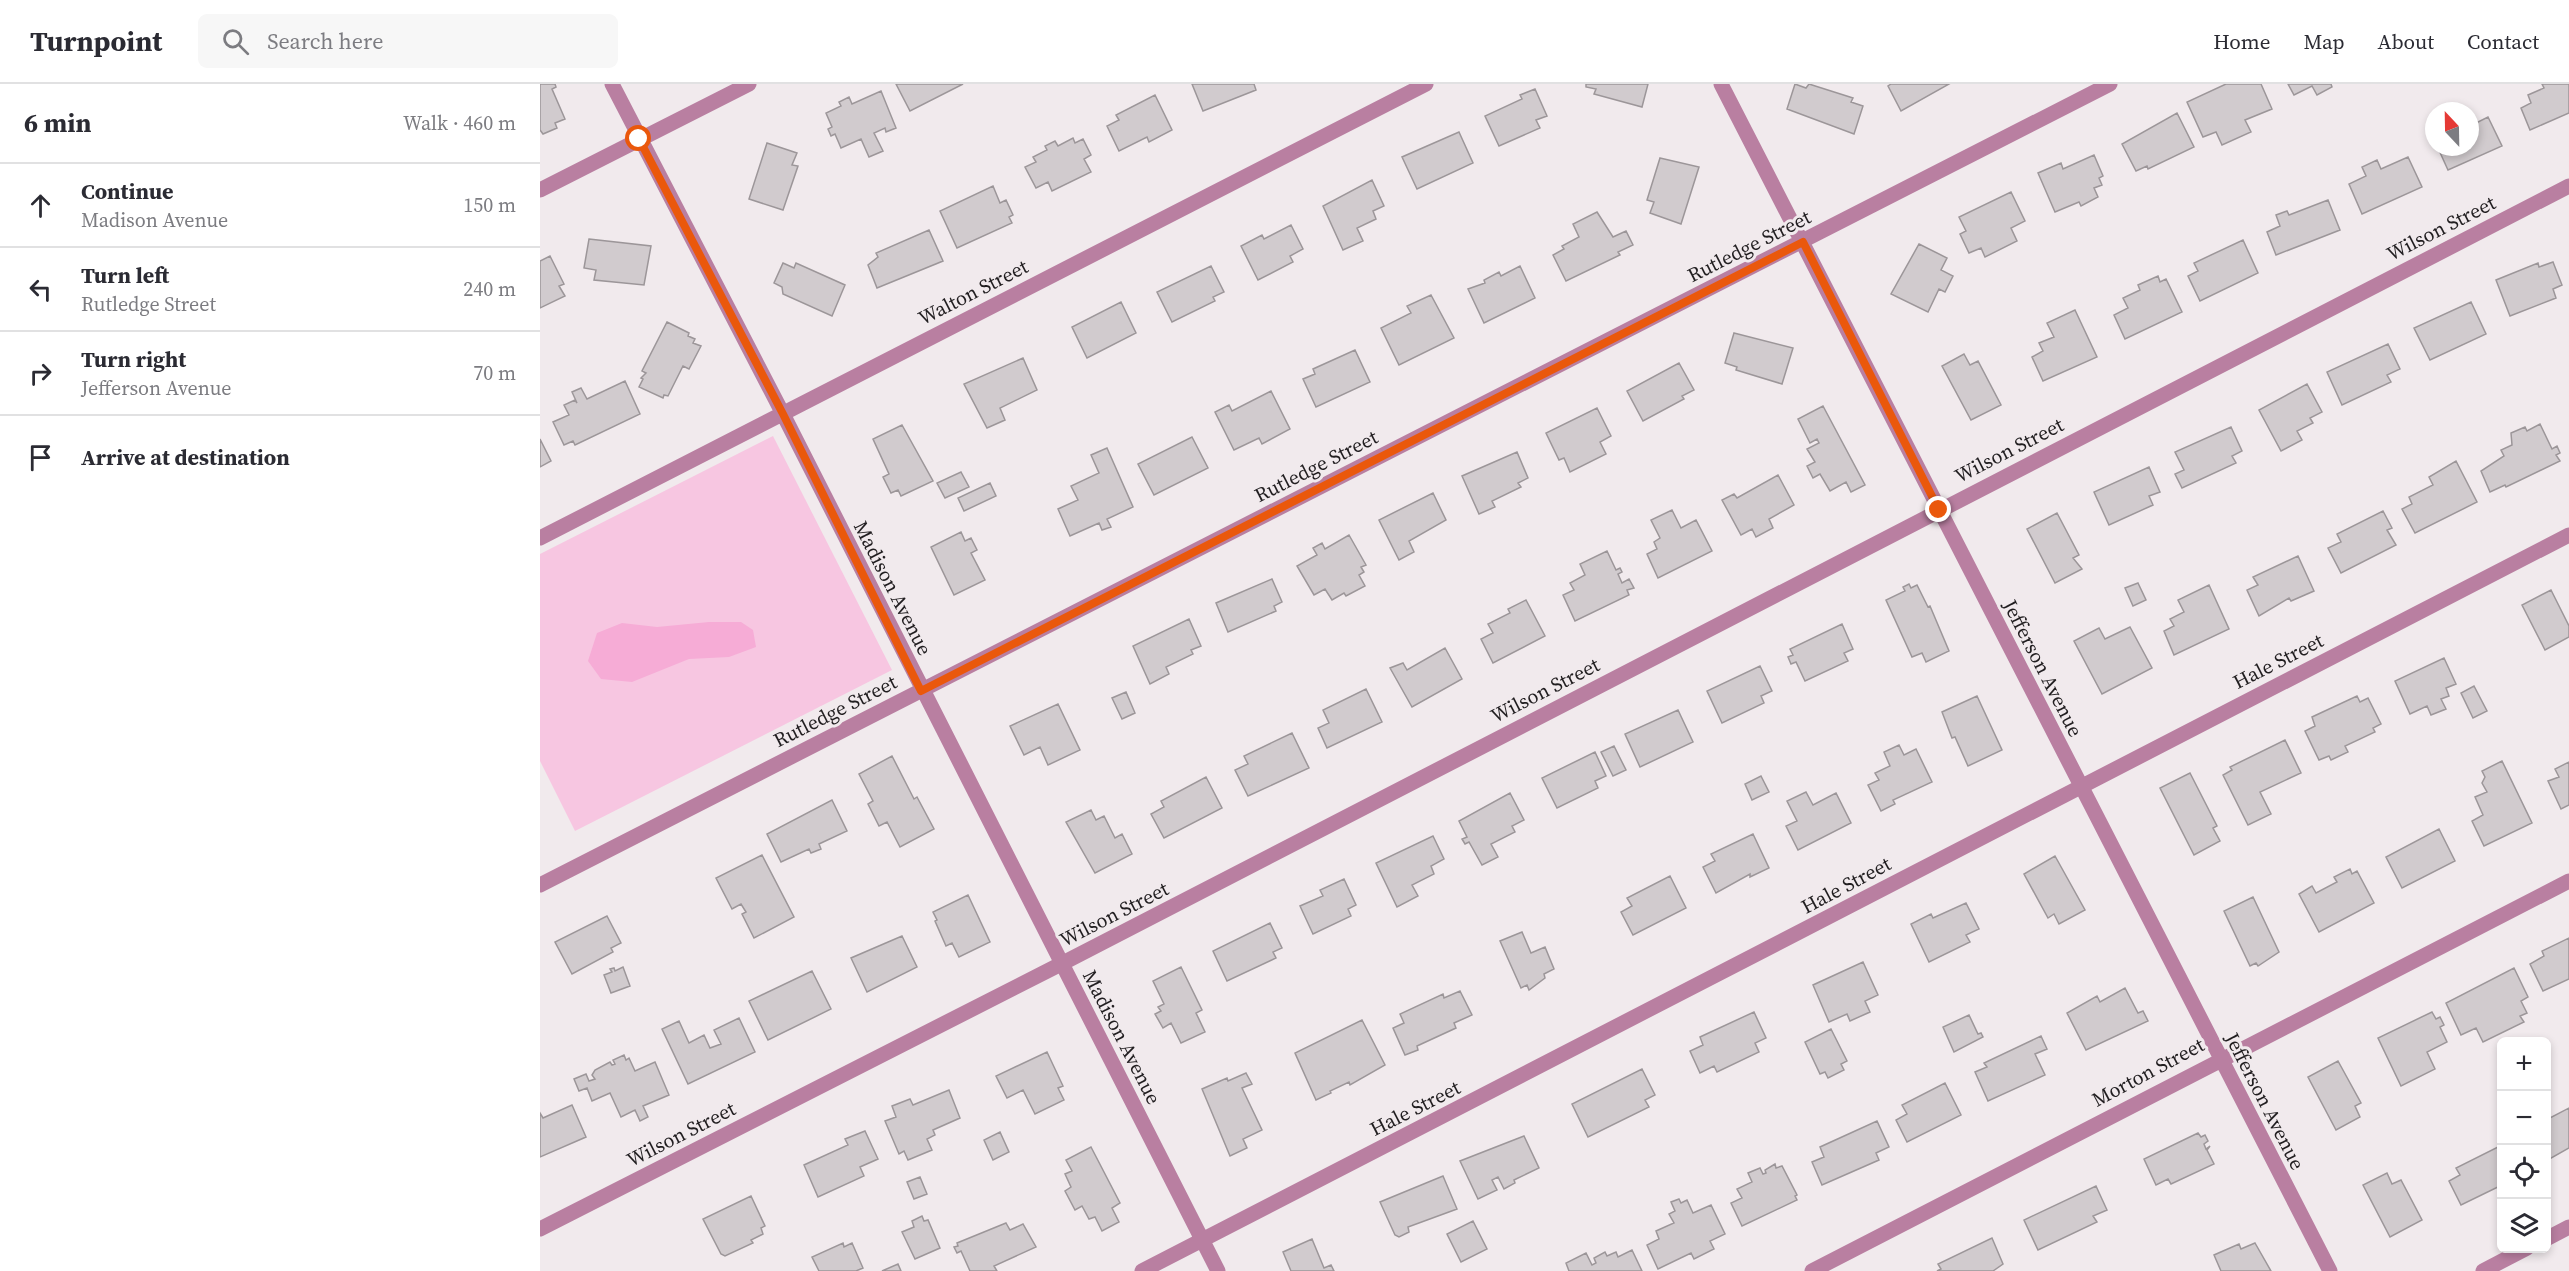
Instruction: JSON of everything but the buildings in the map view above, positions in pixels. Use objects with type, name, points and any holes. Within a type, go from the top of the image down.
[{"type":"street","name":"Madison Avenue","points":[[612,84],[783,414],[921,691],[1218,1271]]},
{"type":"street","points":[[540,190],[749,84]]},
{"type":"street","name":"Walton Street","points":[[540,538],[1426,84]]},
{"type":"street","name":"Jefferson Avenue","points":[[1721,84],[2330,1271]]},
{"type":"street","name":"Rutledge Street","points":[[540,885],[2110,84]]},
{"type":"street","name":"Wilson Street","points":[[540,1229],[1061,964],[2569,186]]},
{"type":"street","name":"Hale Street","points":[[1142,1271],[2569,535]]},
{"type":"street","name":"Morton Street","points":[[1812,1271],[2569,880]]},
{"type":"street","points":[[2551,1237],[2569,1227]]},
{"type":"street","points":[[2483,1271],[2517,1253]]},
{"type":"shaded area","points":[[773,436],[892,670],[575,831],[540,761],[540,554]]},
{"type":"shaded area","points":[[709,622],[741,622],[753,630],[756,647],[729,657],[689,659],[632,682],[601,679],[588,661],[597,633],[622,623],[657,627]]},
{"type":"route","points":[[639,139],[783,414],[921,691],[1803,242],[1939,510]]}]
